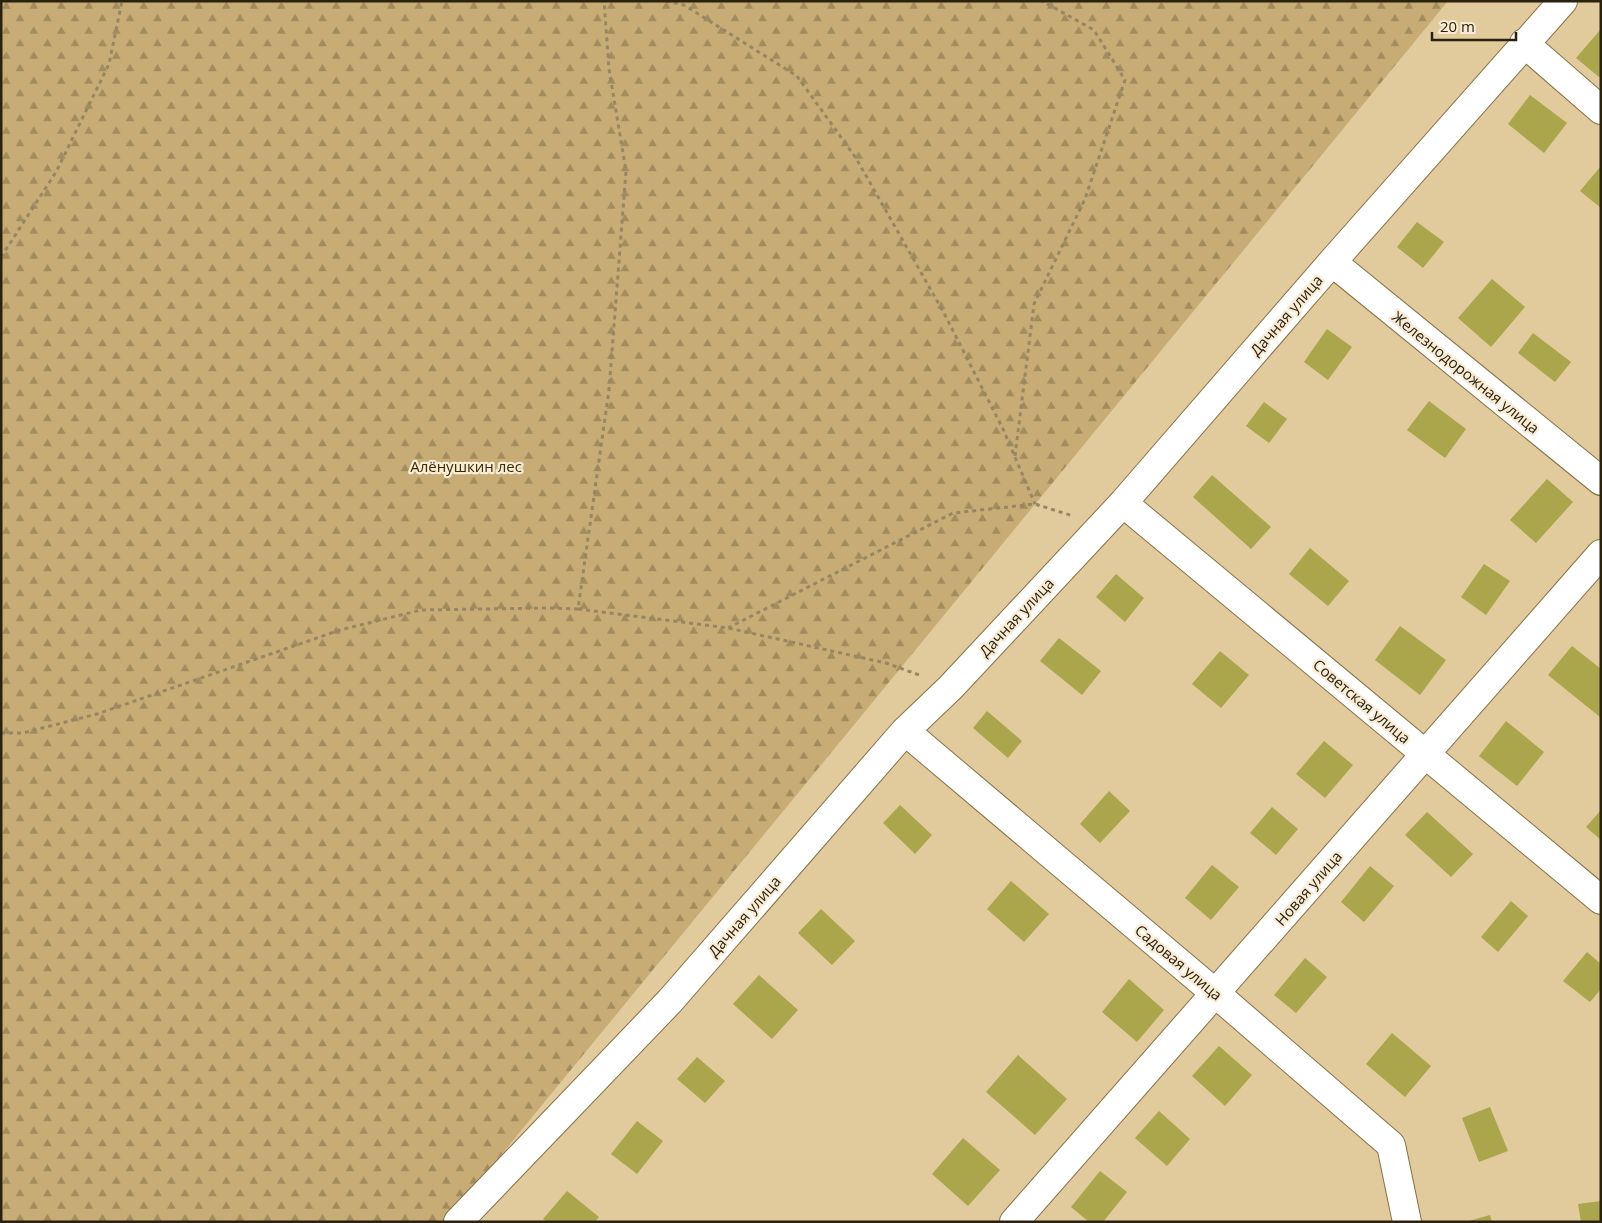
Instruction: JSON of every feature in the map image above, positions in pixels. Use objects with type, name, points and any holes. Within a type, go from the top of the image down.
[{"type":"street","name":"Дачная улица","points":[[458,1222],[670,1001],[905,731],[950,687],[1123,503],[1332,262],[1563,1]]},
{"type":"street","points":[[1524,44],[1601,110]]},
{"type":"street","name":"Железнодорожная улица","points":[[1332,262],[1601,481]]},
{"type":"street","name":"Советская улица","points":[[1123,503],[1601,900]]},
{"type":"street","name":"Новая улица","points":[[1014,1222],[1601,554]]},
{"type":"street","name":"Садовая улица","points":[[905,731],[1216,993],[1391,1145],[1406,1222]]},
{"type":"path","points":[[1,257],[56,172],[109,64],[122,1]]},
{"type":"path","points":[[578,609],[610,390],[626,171],[609,68],[604,1]]},
{"type":"path","points":[[666,1],[684,5],[797,76],[856,158],[944,313],[1003,429],[1035,504]]},
{"type":"path","points":[[1014,456],[1034,304],[1085,199],[1125,80],[1094,30],[1042,1]]},
{"type":"path","points":[[728,628],[953,513],[1035,504],[1101,525]]},
{"type":"path","points":[[1,733],[23,733],[97,714],[340,630],[421,610],[578,609],[728,628],[886,663],[950,687]]},
{"type":"green space","name":"Алёнушкин лес","points":[[1,1],[1448,1],[446,1222],[1,1222]]},
{"type":"building","points":[[1601,29],[1601,75],[1599,77],[1576,58]]},
{"type":"building","points":[[1530,95],[1567,123],[1544,153],[1508,124]]},
{"type":"building","points":[[1601,166],[1601,208],[1580,191]]},
{"type":"building","points":[[1417,222],[1444,242],[1423,268],[1397,247]]},
{"type":"building","points":[[1492,279],[1525,307],[1491,347],[1458,318]]},
{"type":"building","points":[[1327,329],[1352,347],[1328,380],[1304,362]]},
{"type":"building","points":[[1533,333],[1571,362],[1555,382],[1518,353]]},
{"type":"building","points":[[1429,401],[1466,429],[1445,458],[1407,430]]},
{"type":"building","points":[[1264,402],[1287,419],[1269,443],[1246,426]]},
{"type":"building","points":[[1212,475],[1271,527],[1251,549],[1193,497]]},
{"type":"building","points":[[1547,479],[1573,502],[1536,543],[1510,520]]},
{"type":"building","points":[[1310,548],[1349,581],[1328,606],[1289,574]]},
{"type":"building","points":[[1484,564],[1510,581],[1486,615],[1461,597]]},
{"type":"building","points":[[1116,574],[1144,598],[1125,622],[1096,597]]},
{"type":"building","points":[[1400,626],[1446,660],[1420,695],[1375,660]]},
{"type":"building","points":[[1059,638],[1101,671],[1082,695],[1040,661]]},
{"type":"building","points":[[1572,646],[1601,669],[1600,717],[1548,675]]},
{"type":"building","points":[[1220,651],[1249,675],[1221,708],[1192,684]]},
{"type":"building","points":[[987,711],[1022,741],[1008,758],[973,728]]},
{"type":"building","points":[[1506,721],[1544,752],[1517,786],[1479,756]]},
{"type":"building","points":[[1324,741],[1353,765],[1325,798],[1296,774]]},
{"type":"building","points":[[1109,791],[1130,811],[1100,843],[1080,824]]},
{"type":"building","points":[[900,805],[932,835],[915,854],[883,823]]},
{"type":"building","points":[[1272,807],[1298,829],[1276,855],[1250,833]]},
{"type":"building","points":[[1601,810],[1601,840],[1586,827]]},
{"type":"building","points":[[1427,812],[1473,854],[1451,877],[1405,835]]},
{"type":"building","points":[[1212,865],[1239,887],[1211,920],[1185,898]]},
{"type":"building","points":[[1370,866],[1394,886],[1364,922],[1341,902]]},
{"type":"building","points":[[1011,881],[1049,914],[1024,942],[987,909]]},
{"type":"building","points":[[1511,901],[1528,916],[1498,952],[1481,937]]},
{"type":"building","points":[[821,909],[855,941],[832,965],[798,933]]},
{"type":"building","points":[[1587,952],[1601,964],[1601,989],[1590,1002],[1563,981]]},
{"type":"building","points":[[1305,958],[1327,977],[1296,1013],[1274,995]]},
{"type":"building","points":[[759,975],[798,1010],[772,1039],[733,1004]]},
{"type":"building","points":[[1129,979],[1164,1010],[1137,1042],[1102,1012]]},
{"type":"building","points":[[1392,1033],[1431,1066],[1405,1097],[1366,1064]]},
{"type":"building","points":[[1219,1046],[1252,1075],[1225,1106],[1192,1076]]},
{"type":"building","points":[[1018,1055],[1067,1099],[1035,1135],[986,1092]]},
{"type":"building","points":[[697,1057],[725,1081],[705,1103],[677,1079]]},
{"type":"building","points":[[1490,1107],[1508,1151],[1479,1162],[1462,1118]]},
{"type":"building","points":[[1159,1111],[1190,1139],[1167,1166],[1135,1138]]},
{"type":"building","points":[[637,1121],[663,1141],[637,1174],[611,1154]]},
{"type":"building","points":[[963,1138],[1000,1170],[968,1206],[932,1174]]},
{"type":"building","points":[[1100,1171],[1127,1192],[1103,1222],[1089,1222],[1071,1207]]},
{"type":"building","points":[[567,1191],[599,1217],[595,1222],[547,1222],[543,1219]]},
{"type":"building","points":[[1601,1201],[1601,1222],[1581,1222],[1578,1204]]},
{"type":"building","points":[[1490,1215],[1492,1222],[1469,1222],[1469,1221]]}]
